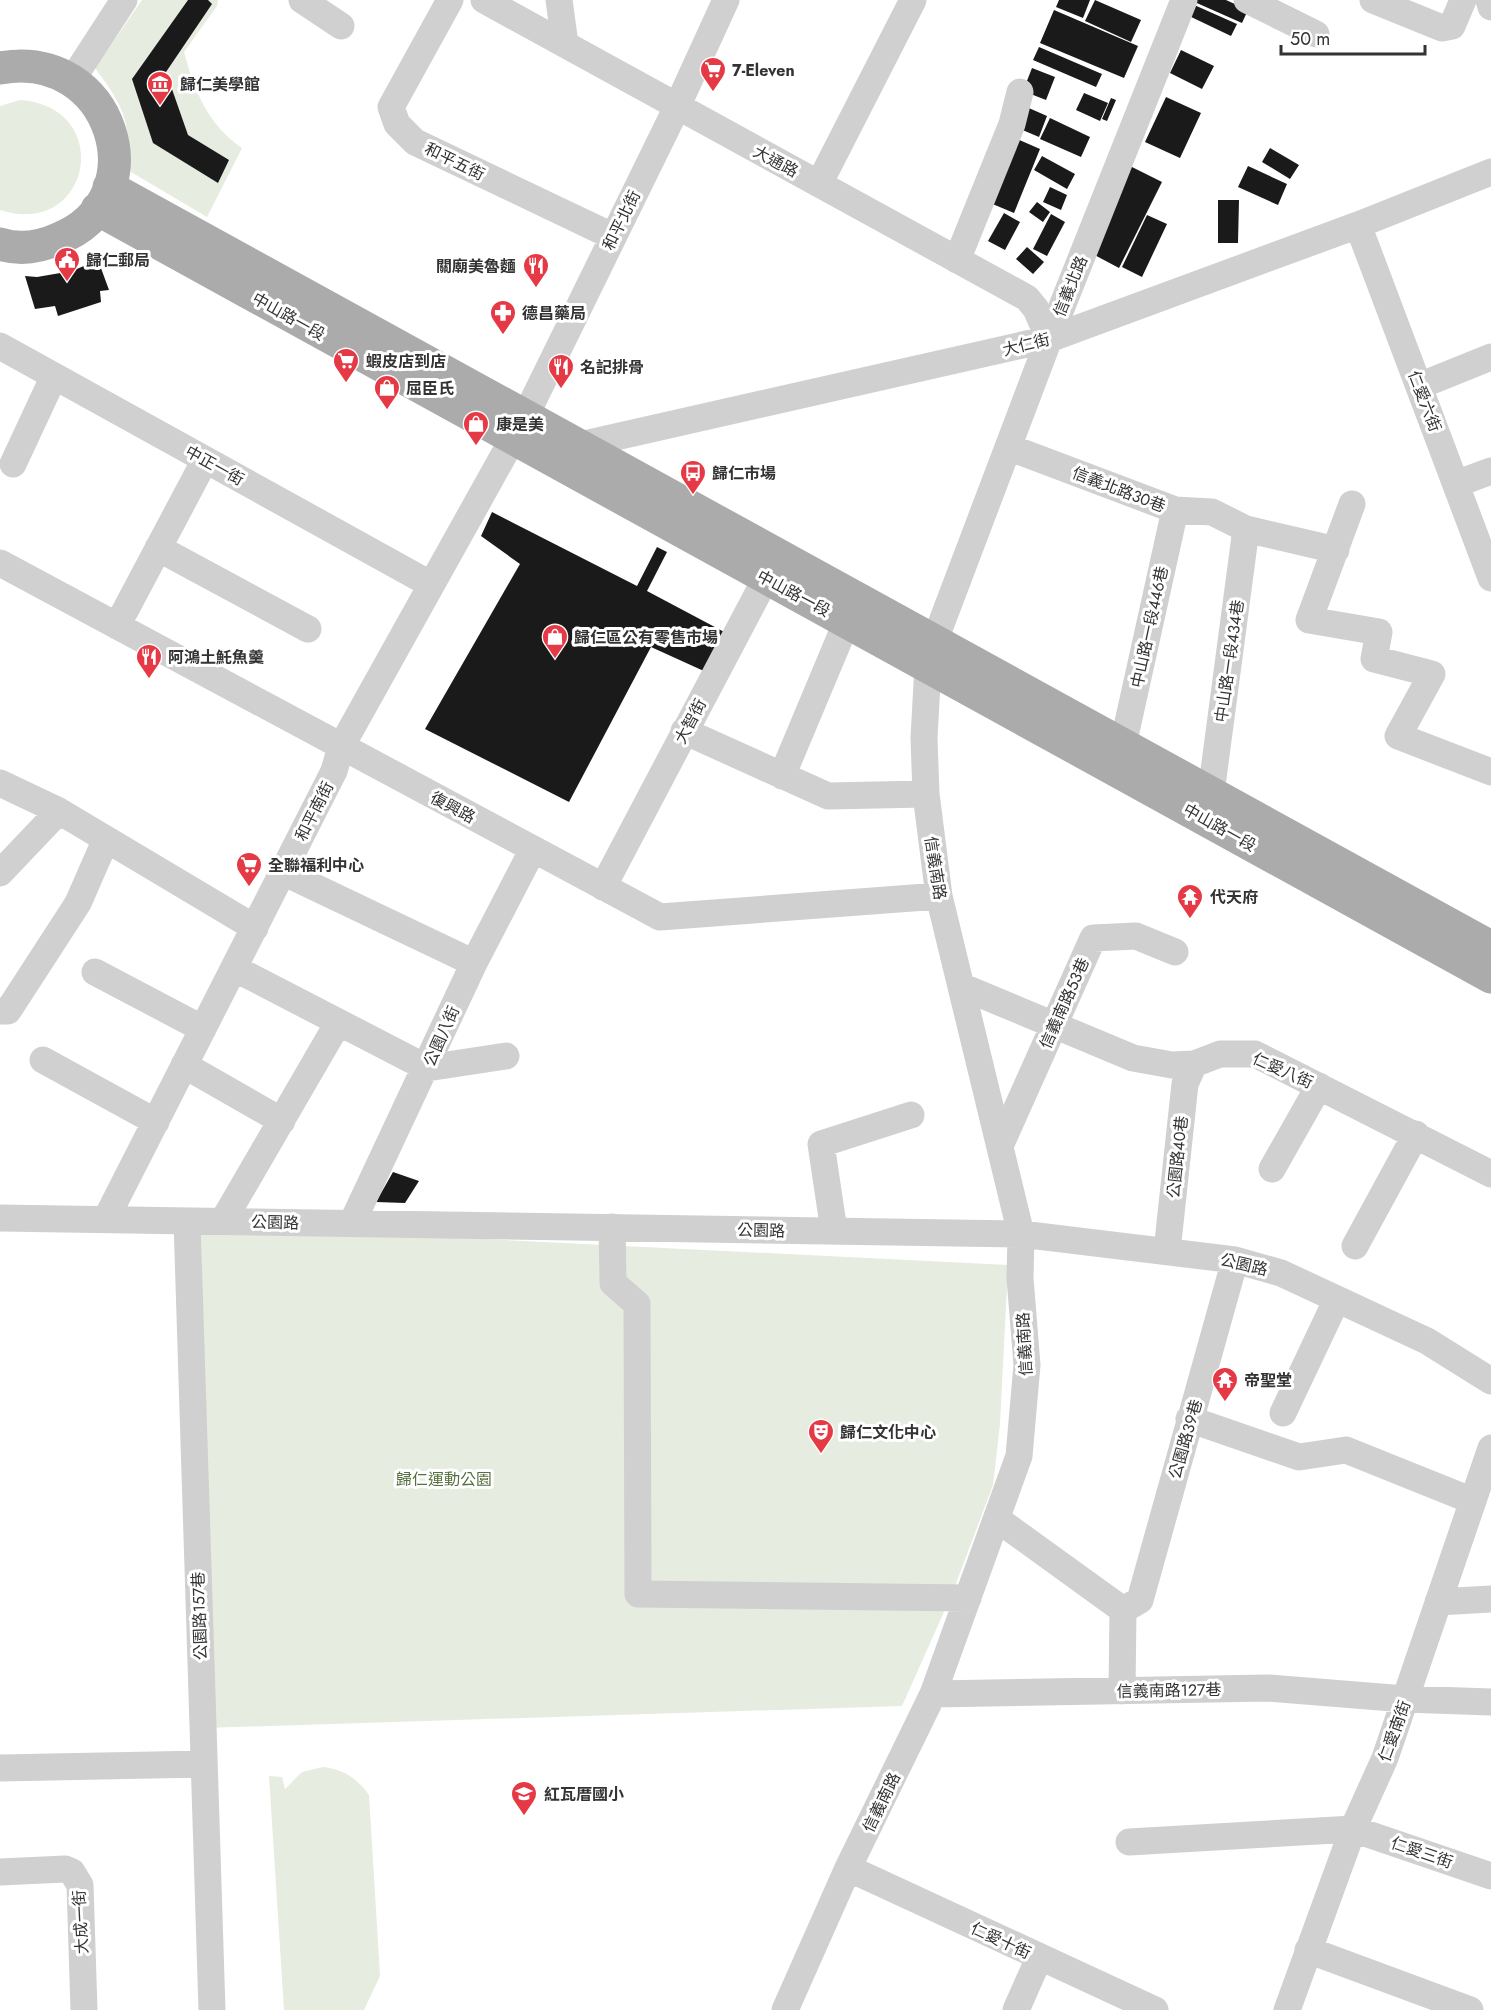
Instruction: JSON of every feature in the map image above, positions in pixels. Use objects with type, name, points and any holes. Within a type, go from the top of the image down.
[{"type":"main road","points":[[0,68],[20,66],[43,68],[72,80],[98,106],[109,128],[114,152],[103,198],[83,225],[66,236],[46,244],[26,247],[0,244]]},
{"type":"main road","name":"中山路一段","points":[[103,198],[519,428],[578,445],[772,566],[847,621],[931,653],[1123,745],[1491,947]]},
{"type":"main road","name":"中山路一段","points":[[519,428],[543,456],[772,566],[931,653],[1491,977]]},
{"type":"street","points":[[72,80],[124,0]]},
{"type":"street","points":[[302,0],[342,26]]},
{"type":"street","name":"和平五街","points":[[450,0],[391,107],[396,124],[415,142],[612,236]]},
{"type":"street","name":"大通路","points":[[484,0],[1026,298],[1036,309],[1049,339]]},
{"type":"street","points":[[559,0],[565,44]]},
{"type":"street","name":"和平北街","points":[[519,428],[677,107],[726,0]]},
{"type":"street","points":[[819,184],[913,0]]},
{"type":"street","name":"信義北路","points":[[931,653],[1049,339],[1185,0]]},
{"type":"street","points":[[1247,0],[1317,34]]},
{"type":"street","points":[[1372,0],[1442,28],[1452,26],[1463,0]]},
{"type":"street","points":[[1489,0],[1491,7]]},
{"type":"street","points":[[957,260],[1012,124],[1020,92]]},
{"type":"street","name":"大仁街","points":[[543,456],[578,445],[1049,339],[1358,225],[1491,172]]},
{"type":"street","name":"仁愛六街","points":[[1358,225],[1490,572]]},
{"type":"street","name":"中正一街","points":[[0,346],[430,585]]},
{"type":"street","points":[[1419,386],[1491,357]]},
{"type":"street","points":[[13,464],[54,376]]},
{"type":"street","name":"和平南街","points":[[106,1219],[334,771],[341,747],[519,428]]},
{"type":"street","name":"信義北路30巷","points":[[1008,447],[1175,510],[1212,512],[1246,529],[1336,550]]},
{"type":"street","points":[[117,626],[205,460]]},
{"type":"street","points":[[1456,484],[1491,471]]},
{"type":"street","points":[[1352,504],[1309,620],[1379,632],[1374,659],[1432,674],[1398,736],[1491,772]]},
{"type":"street","name":"中山路一段446巷","points":[[1123,745],[1175,510]]},
{"type":"street","name":"中山路一段434巷","points":[[1211,793],[1246,529]]},
{"type":"street","points":[[158,548],[308,629]]},
{"type":"street","name":"復興路","points":[[0,563],[660,917],[939,896]]},
{"type":"street","name":"大智街","points":[[603,887],[772,566]]},
{"type":"street","points":[[782,776],[847,621]]},
{"type":"street","name":"信義南路","points":[[786,2010],[849,1868],[933,1694],[1019,1456],[1027,1365],[1020,1278],[1021,1234],[963,987],[939,896],[926,794],[924,738],[931,653]]},
{"type":"street","points":[[684,732],[828,796],[926,794]]},
{"type":"street","points":[[0,783],[58,811],[255,928]]},
{"type":"street","points":[[0,873],[58,811]]},
{"type":"street","points":[[0,1011],[8,1011],[78,903],[106,839]]},
{"type":"street","name":"公園八街","points":[[352,1223],[427,1068],[474,963],[533,849]]},
{"type":"street","points":[[283,872],[474,963]]},
{"type":"street","name":"信義南路53巷","points":[[1000,1146],[1093,938],[1136,936],[1175,952]]},
{"type":"street","points":[[234,968],[427,1068],[506,1056]]},
{"type":"street","points":[[94,972],[203,1029]]},
{"type":"street","name":"仁愛八街","points":[[963,987],[1133,1058],[1172,1065],[1194,1064],[1220,1054],[1255,1054],[1491,1174]]},
{"type":"street","points":[[223,1221],[338,1023]]},
{"type":"street","points":[[43,1060],[156,1122]]},
{"type":"street","name":"公園路40巷","points":[[1167,1251],[1185,1084],[1194,1064]]},
{"type":"street","points":[[184,1065],[282,1121]]},
{"type":"street","points":[[1272,1169],[1319,1086]]},
{"type":"street","points":[[834,1231],[821,1144],[911,1115]]},
{"type":"street","points":[[1355,1246],[1416,1134]]},
{"type":"street","name":"公園路","points":[[0,1218],[1021,1234],[1235,1260],[1281,1273],[1427,1341],[1491,1381]]},
{"type":"street","name":"公園路157巷","points":[[187,1221],[212,2010]]},
{"type":"street","points":[[612,1227],[613,1283],[637,1304],[638,1594],[968,1598]]},
{"type":"street","name":"公園路39巷","points":[[1123,1610],[1140,1600],[1235,1260]]},
{"type":"street","points":[[1283,1413],[1337,1299]]},
{"type":"street","points":[[1190,1418],[1299,1457],[1346,1450],[1473,1501]]},
{"type":"street","name":"仁愛南街","points":[[1287,2010],[1353,1829],[1385,1758],[1491,1448]]},
{"type":"street","points":[[997,1519],[1123,1610],[1122,1691]]},
{"type":"street","points":[[1438,1602],[1491,1599]]},
{"type":"street","name":"信義南路127巷","points":[[933,1694],[1268,1688],[1405,1699],[1491,1702]]},
{"type":"street","points":[[0,1768],[204,1764]]},
{"type":"street","points":[[1129,1842],[1353,1829]]},
{"type":"street","name":"仁愛三街","points":[[1353,1829],[1491,1876]]},
{"type":"street","name":"仁愛十街","points":[[849,1868],[1155,2010]]},
{"type":"street","name":"大成一街","points":[[0,1872],[64,1869],[72,1872],[80,1885],[84,2010]]},
{"type":"street","points":[[1308,1950],[1470,2010]]},
{"type":"street","points":[[1016,2010],[1039,1958]]},
{"type":"green space","points":[[142,0],[218,0],[217,6],[184,52],[192,80],[211,118],[230,139],[242,148],[207,217],[131,172],[123,113],[95,68]]},
{"type":"green space","points":[[20,100],[50,108],[70,124],[80,146],[80,168],[72,190],[55,206],[31,214],[0,210],[0,106]]},
{"type":"green space","name":"歸仁運動公園","points":[[201,1225],[1008,1265],[1000,1424],[993,1485],[952,1594],[902,1706],[204,1728]]},
{"type":"green space","points":[[323,1767],[349,1775],[369,1795],[380,1976],[364,2010],[284,2010],[269,1776],[282,1777],[285,1789],[302,1772]]},
{"type":"building","name":"歸仁美學館","points":[[188,0],[208,0],[212,4],[166,72],[188,135],[229,160],[218,183],[153,143],[132,79]]},
{"type":"building","points":[[1059,0],[1090,0],[1083,18],[1056,7]]},
{"type":"building","points":[[1095,0],[1141,20],[1131,42],[1085,21]]},
{"type":"building","points":[[1190,0],[1226,0],[1248,10],[1242,23]]},
{"type":"building","points":[[1192,4],[1237,24],[1231,36],[1187,15]]},
{"type":"building","points":[[1054,10],[1138,46],[1124,78],[1040,43]]},
{"type":"building","points":[[1039,47],[1102,74],[1096,87],[1033,60]]},
{"type":"building","points":[[1181,50],[1214,66],[1202,89],[1170,73]]},
{"type":"building","points":[[1032,68],[1055,77],[1046,100],[1023,91]]},
{"type":"building","points":[[1084,93],[1108,103],[1100,121],[1076,110]]},
{"type":"building","points":[[1166,97],[1201,113],[1180,158],[1145,142]]},
{"type":"building","points":[[1111,98],[1116,100],[1107,121],[1102,119]]},
{"type":"building","points":[[1022,105],[1047,116],[1039,137],[1013,126]]},
{"type":"building","points":[[1050,118],[1090,137],[1081,157],[1040,139]]},
{"type":"building","points":[[1010,136],[1040,149],[1014,213],[983,200]]},
{"type":"building","points":[[1270,148],[1299,165],[1290,179],[1262,162]]},
{"type":"building","points":[[1042,156],[1075,174],[1067,189],[1034,170]]},
{"type":"building","points":[[1122,162],[1162,182],[1119,268],[1087,251]]},
{"type":"building","points":[[1248,166],[1287,184],[1278,205],[1238,187]]},
{"type":"building","points":[[1050,187],[1067,195],[1061,210],[1043,202]]},
{"type":"building","points":[[1218,200],[1239,200],[1238,243],[1218,243]]},
{"type":"building","points":[[1037,202],[1050,212],[1043,222],[1029,212]]},
{"type":"building","points":[[1004,213],[1020,222],[1005,250],[988,241]]},
{"type":"building","points":[[1051,214],[1065,222],[1047,256],[1033,249]]},
{"type":"building","points":[[1147,215],[1167,224],[1142,277],[1122,267]]},
{"type":"building","points":[[1027,247],[1044,262],[1033,274],[1016,259]]},
{"type":"building","name":"歸仁郵局","points":[[98,260],[109,290],[100,291],[101,302],[58,316],[55,306],[35,309],[25,276],[37,277],[72,271]]},
{"type":"building","name":"歸仁區公有零售市場","points":[[492,512],[637,586],[657,547],[667,552],[647,591],[728,634],[706,672],[651,647],[569,802],[425,729],[520,564],[481,536]]},
{"type":"building","points":[[393,1172],[419,1181],[405,1203],[376,1202]]},
{"type":"place","name":"7-Eleven","points":[[713,93]]},
{"type":"place","name":"歸仁美學館","points":[[160,107]]},
{"type":"place","name":"歸仁郵局","points":[[67,283]]},
{"type":"place","name":"關廟美魯麵","points":[[536,289]]},
{"type":"place","name":"德昌藥局","points":[[503,336]]},
{"type":"place","name":"蝦皮店到店","points":[[346,384]]},
{"type":"place","name":"名記排骨","points":[[561,390]]},
{"type":"place","name":"屈臣氏","points":[[387,411]]},
{"type":"place","name":"康是美","points":[[476,447]]},
{"type":"place","name":"歸仁市場","points":[[693,496]]},
{"type":"place","name":"歸仁區公有零售市場","points":[[555,660]]},
{"type":"place","name":"阿鴻土魠魚羹","points":[[149,680]]},
{"type":"place","name":"全聯福利中心","points":[[249,888]]},
{"type":"place","name":"代天府","points":[[1190,920]]},
{"type":"place","name":"帝聖堂","points":[[1225,1403]]},
{"type":"place","name":"歸仁文化中心","points":[[821,1455]]},
{"type":"place","name":"紅瓦厝國小","points":[[524,1817]]}]
